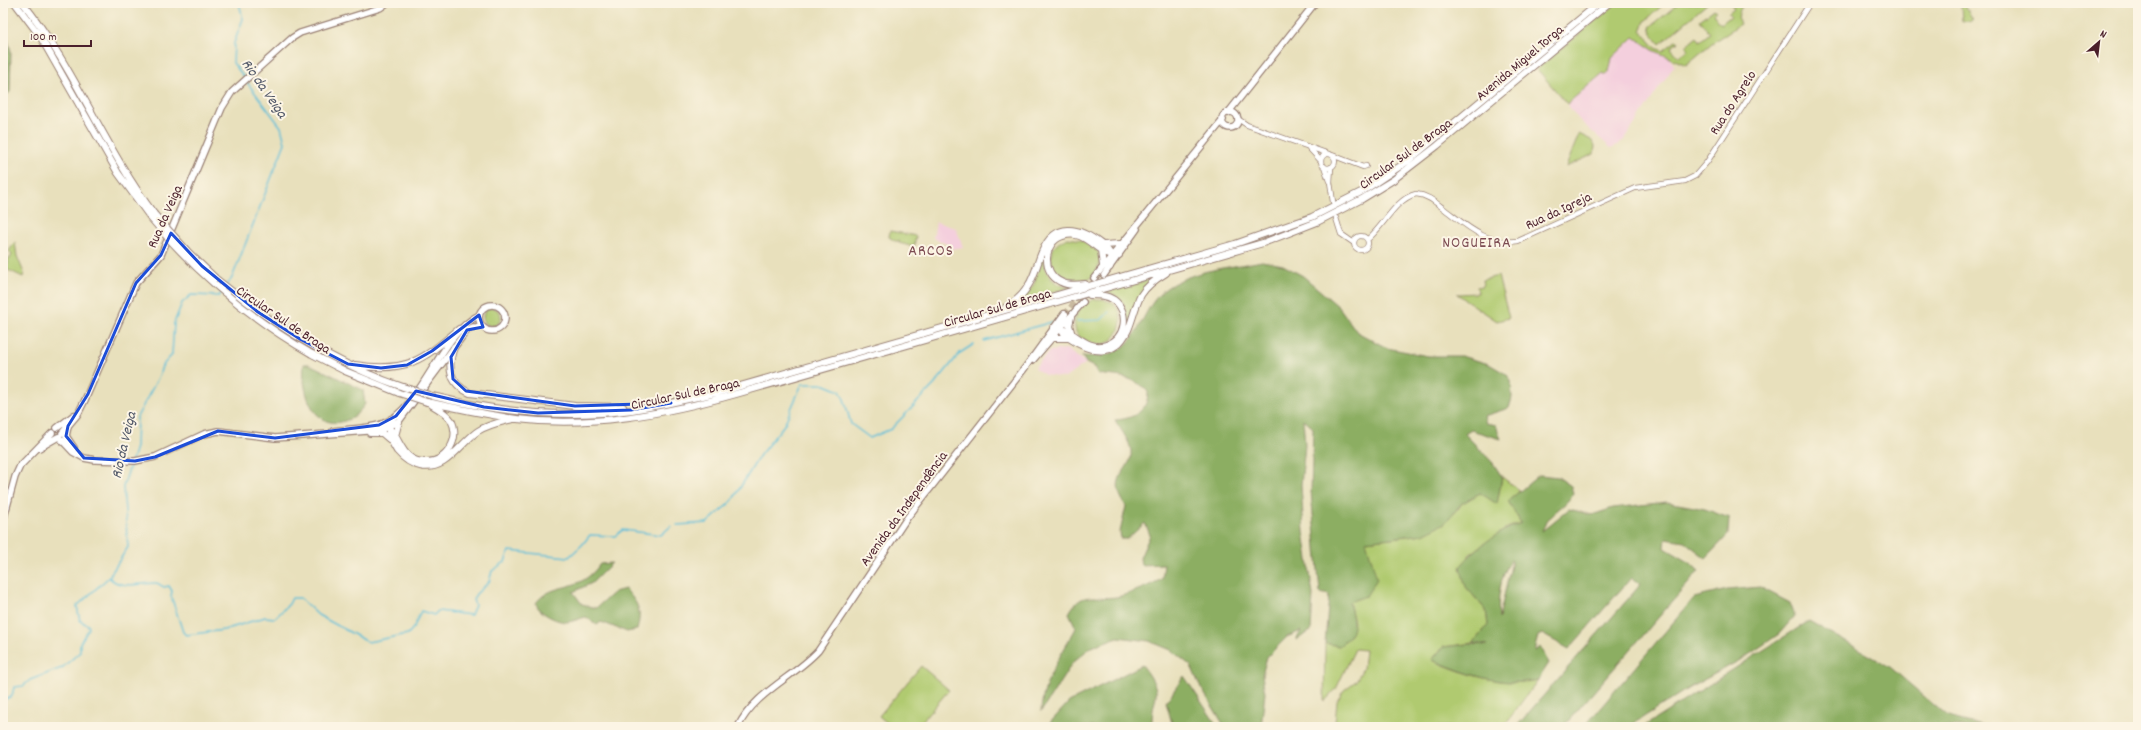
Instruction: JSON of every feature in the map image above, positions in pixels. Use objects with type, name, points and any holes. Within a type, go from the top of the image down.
[{"type":"highway","name":"Circular Sul de Braga","points":[[15,3],[40,36],[118,173],[187,260],[228,297],[266,325],[312,354],[345,372],[427,402],[517,419],[556,421],[599,420],[636,417],[672,411],[992,322],[1263,243],[1317,222],[1362,199],[1393,180],[1461,122]]},
{"type":"highway","name":"Circular Sul de Braga","points":[[23,3],[55,48],[122,167],[152,216],[220,282],[268,319],[316,348],[378,378],[432,396],[502,410],[557,414],[631,410],[716,393],[989,313],[1046,299],[1093,281],[1261,236],[1312,217],[1340,204],[1384,178],[1461,122]]},
{"type":"highway","name":"Avenida Miguel Torga","points":[[1461,122],[1599,3]]},
{"type":"highway","name":"Avenida Miguel Torga","points":[[1461,122],[1609,3]]},
{"type":"highway","points":[[1002,310],[1026,291],[1032,281],[1046,244],[1056,234],[1065,230],[1080,231],[1112,256],[1119,255]]},
{"type":"highway","points":[[1093,281],[1073,285],[1056,280],[1048,267],[1047,255],[1055,240],[1068,234],[1082,236],[1102,248],[1120,244]]},
{"type":"highway","points":[[1102,248],[1103,266]]},
{"type":"highway","points":[[1110,267],[1112,256]]},
{"type":"highway","points":[[1053,338],[1059,336],[1070,336],[1092,350],[1108,350],[1117,344],[1127,331],[1137,305],[1146,288],[1157,278],[1171,269]]},
{"type":"highway","points":[[1061,328],[1062,332],[1091,346],[1101,346],[1113,342],[1122,330],[1124,317],[1118,304],[1107,297],[1087,294]]},
{"type":"highway","points":[[1068,316],[1070,336]]},
{"type":"highway","points":[[1061,328],[1068,316]]},
{"type":"highway","points":[[1053,328],[1061,328]]},
{"type":"highway","points":[[348,364],[380,368],[407,365],[432,352],[459,329]]},
{"type":"highway","points":[[454,347],[450,362],[453,379],[460,388],[476,394],[596,407],[629,406],[664,402],[671,403]]},
{"type":"highway","points":[[391,419],[389,434],[403,451],[418,461],[436,461],[448,451],[454,437],[451,421],[444,412],[427,402]]},
{"type":"highway","points":[[399,421],[394,439],[401,455],[411,463],[422,467],[435,466],[446,460],[479,431],[493,424],[517,419]]},
{"type":"highway","points":[[382,424],[389,427]]},
{"type":"highway","points":[[370,433],[382,433],[394,439]]},
{"type":"main road","name":"Rua da Veiga","points":[[50,443],[60,435],[80,410],[136,283],[161,255],[222,108],[232,92],[300,33],[380,8],[387,3]]},
{"type":"main road","points":[[1093,281],[1120,244],[1144,218],[1315,3]]},
{"type":"main road","points":[[1213,132],[1226,127],[1233,128],[1236,119],[1236,102]]},
{"type":"main road","points":[[1228,113],[1236,119]]},
{"type":"main road","points":[[1223,120],[1226,127]]},
{"type":"main road","points":[[1104,275],[1144,218]]},
{"type":"main road","name":"Avenida da Independência","points":[[738,727],[750,709],[762,697],[806,665],[833,630],[907,518],[1024,369],[1053,328],[1083,302]]},
{"type":"main road","points":[[302,436],[382,424],[391,419],[409,401],[459,329],[479,315],[483,309],[489,305],[497,306],[503,312],[504,321],[498,328],[491,331],[483,327],[479,322],[479,315]]},
{"type":"main road","points":[[57,428],[60,435],[73,452],[84,458],[135,461],[155,457],[204,434],[218,431],[275,438],[370,433],[389,427],[399,421],[469,329],[483,327]]},
{"type":"main road","name":"Avenida da Independência","points":[[1024,369],[1061,328]]},
{"type":"main road","name":"Rua da Veiga","points":[[3,521],[15,477],[20,466],[57,428],[80,410]]},
{"type":"main road","points":[[67,443],[66,432],[68,426]]},
{"type":"main road","points":[[52,433],[60,435]]},
{"type":"main road","points":[[38,448],[50,443],[67,443]]},
{"type":"street","name":"Rua do Agrelo","points":[[1707,162],[1810,3]]},
{"type":"street","points":[[1236,119],[1247,125],[1363,167],[1366,166]]},
{"type":"street","points":[[1308,147],[1322,164],[1330,182],[1333,202]]},
{"type":"street","points":[[1322,164],[1324,155],[1330,155],[1335,160],[1332,166],[1330,182]]},
{"type":"street","points":[[1322,164],[1332,166],[1348,161]]},
{"type":"street","name":"Rua da Igreja","points":[[1368,239],[1376,232],[1401,201],[1416,194],[1428,197],[1483,236],[1500,242],[1518,240],[1635,188],[1685,181],[1695,176],[1707,162]]},
{"type":"street","points":[[1336,218],[1341,234],[1354,242],[1357,249],[1362,250],[1368,246],[1368,239],[1359,236],[1354,242]]},
{"type":"highlighted area","points":[[171,233],[202,266],[258,312],[300,339],[348,364],[381,368],[407,365],[432,351],[479,315],[483,327],[467,330],[451,357],[453,379],[466,391],[575,406],[671,403],[631,410],[538,413],[484,407],[416,391],[396,416],[379,425],[275,438],[218,431],[155,457],[135,461],[84,458],[66,436],[68,426],[88,394],[136,283],[161,255]]},
{"type":"shaded area","points":[[1635,37],[1653,50],[1670,57],[1674,66],[1624,140],[1611,148],[1580,121],[1567,104],[1603,73],[1611,63],[1611,58]]},
{"type":"shaded area","points":[[936,222],[956,228],[963,247],[947,250],[949,245],[933,238]]},
{"type":"shaded area","points":[[1066,349],[1086,363],[1065,378],[1045,375],[1034,368],[1050,351]]},
{"type":"green space","points":[[1617,3],[1665,3],[1645,21],[1641,31],[1656,48],[1663,51],[1677,40],[1678,42],[1671,48],[1679,57],[1689,49],[1686,46],[1697,37],[1700,41],[1710,33],[1700,20],[1714,9],[1716,11],[1713,14],[1721,24],[1731,16],[1728,13],[1734,8],[1730,3],[1744,3],[1738,16],[1740,24],[1712,43],[1686,65],[1653,50],[1634,37],[1612,58],[1610,68],[1606,75],[1603,73],[1567,104],[1537,69]]},
{"type":"green space","points":[[1679,3],[1708,3],[1660,44],[1652,34],[1650,27]]},
{"type":"green space","points":[[1961,5],[1965,5],[1973,20],[1962,22]]},
{"type":"green space","points":[[3,24],[11,51],[10,92],[3,99]]},
{"type":"green space","points":[[1579,134],[1593,141],[1595,146],[1594,154],[1566,167]]},
{"type":"green space","points":[[890,231],[916,236],[914,247],[899,243],[899,241],[895,241],[889,237]]},
{"type":"green space","points":[[1068,238],[1081,240],[1098,251],[1100,264],[1091,278],[1079,279],[1068,277],[1059,272],[1054,266],[1051,258],[1052,251],[1058,244]]},
{"type":"green space","points":[[15,242],[17,256],[24,273],[23,277],[6,269],[9,262],[3,259],[3,257],[10,259],[12,254],[9,251]]},
{"type":"green space","points":[[1043,256],[1048,274],[1051,278],[1060,285],[1072,287],[1020,301],[1034,284]]},
{"type":"green space","points":[[1262,261],[1283,265],[1303,276],[1339,307],[1357,332],[1387,348],[1428,356],[1461,356],[1489,364],[1506,374],[1511,380],[1512,398],[1509,408],[1484,416],[1486,423],[1496,425],[1501,439],[1471,430],[1465,434],[1493,463],[1502,477],[1497,504],[1480,493],[1461,504],[1445,523],[1423,534],[1366,541],[1377,579],[1366,596],[1349,602],[1353,627],[1345,641],[1339,646],[1325,643],[1329,595],[1320,593],[1311,492],[1313,428],[1303,419],[1305,445],[1301,485],[1304,531],[1313,595],[1311,631],[1296,640],[1301,631],[1287,637],[1267,657],[1262,675],[1265,693],[1261,727],[1225,727],[1200,686],[1191,666],[1171,650],[1149,641],[1118,637],[1091,647],[1073,662],[1041,712],[1042,701],[1049,679],[1076,628],[1069,613],[1074,605],[1080,600],[1086,598],[1121,596],[1147,586],[1162,579],[1164,564],[1141,565],[1140,558],[1150,535],[1145,523],[1127,539],[1121,539],[1120,532],[1126,506],[1120,496],[1118,487],[1121,475],[1128,464],[1131,451],[1127,439],[1115,420],[1128,418],[1138,413],[1145,404],[1148,392],[1137,382],[1125,378],[1097,374],[1096,368],[1086,363],[1082,356],[1103,356],[1118,350],[1129,342],[1151,305],[1160,294],[1173,284],[1205,272]]},
{"type":"green space","points":[[1498,276],[1509,318],[1497,321],[1457,294],[1478,293],[1477,287],[1483,286],[1482,280]]},
{"type":"green space","points":[[1152,279],[1126,327],[1127,316],[1124,306],[1118,298],[1107,292]]},
{"type":"green space","points":[[1094,299],[1107,301],[1116,306],[1120,314],[1121,323],[1118,332],[1113,339],[1105,344],[1091,343],[1078,336],[1075,330],[1075,319],[1080,309]]},
{"type":"green space","points":[[492,308],[498,311],[501,317],[498,323],[492,326],[486,323],[483,317],[486,311]]},
{"type":"green space","points":[[304,364],[309,364],[363,390],[365,404],[360,411],[355,416],[341,422],[331,422],[322,419],[315,412],[306,394],[303,373]]},
{"type":"green space","points":[[1539,475],[1558,477],[1571,486],[1573,494],[1565,504],[1552,515],[1542,531],[1569,509],[1592,515],[1613,508],[1667,502],[1705,509],[1729,518],[1728,535],[1706,558],[1684,541],[1666,538],[1665,548],[1689,562],[1699,571],[1563,727],[1516,727],[1641,584],[1631,578],[1569,649],[1542,634],[1538,636],[1534,651],[1540,647],[1549,663],[1538,680],[1524,682],[1497,681],[1457,670],[1432,660],[1443,647],[1470,644],[1488,645],[1473,643],[1488,625],[1486,610],[1466,587],[1460,567],[1473,553],[1488,541],[1521,523],[1508,501]],"holes":[[[1511,560],[1499,618],[1498,603],[1500,588],[1504,573]]]},
{"type":"green space","points":[[1502,477],[1520,491],[1508,501],[1521,523],[1507,528],[1469,555],[1466,587],[1486,610],[1488,625],[1473,643],[1443,647],[1432,660],[1457,670],[1484,678],[1511,682],[1538,680],[1503,727],[1339,727],[1335,723],[1337,701],[1344,690],[1356,681],[1363,668],[1365,650],[1355,649],[1336,689],[1324,702],[1325,643],[1339,646],[1354,623],[1349,602],[1366,541],[1423,534],[1459,508],[1461,504],[1480,493],[1497,503]]},
{"type":"green space","points":[[612,563],[592,583],[573,592],[582,604],[596,608],[614,592],[625,589],[638,608],[639,618],[637,630],[627,632],[601,622],[597,625],[586,617],[563,622],[553,619],[537,607],[536,603],[543,596],[584,580],[592,574],[600,564]]},
{"type":"green space","points":[[1760,587],[1790,603],[1795,616],[1779,634],[1744,658],[1689,688],[1628,727],[1584,727],[1694,598],[1727,590]]},
{"type":"green space","points":[[1809,621],[1890,667],[1948,717],[1986,727],[1643,727]]},
{"type":"green space","points":[[1142,665],[1150,675],[1156,690],[1152,727],[1046,727],[1069,702]]},
{"type":"green space","points":[[921,666],[949,690],[917,727],[892,727],[879,716]]},
{"type":"green space","points":[[1184,676],[1218,727],[1173,727],[1166,702]]},
{"type":"waterway","name":"Rio da Veiga","points":[[239,3],[243,19],[234,43],[233,63],[244,77]]},
{"type":"waterway","name":"Rio da Veiga","points":[[227,285],[232,278],[285,143],[281,127],[246,81]]},
{"type":"waterway","name":"Rio da Veiga","points":[[132,460],[136,447],[137,417],[159,376],[162,366],[172,355],[174,323],[182,303],[191,295],[219,296],[221,293]]},
{"type":"waterway","points":[[1077,321],[1101,320],[1109,312]]},
{"type":"waterway","points":[[984,341],[1052,322]]},
{"type":"waterway","points":[[677,525],[707,523],[732,501],[760,455],[784,425],[802,384],[823,384],[840,391],[844,399],[851,424],[870,438],[891,429],[934,385],[960,353],[974,344]]},
{"type":"waterway","name":"Rio da Veiga","points":[[3,700],[12,696],[14,687],[23,686],[30,680],[62,668],[80,652],[80,643],[89,628],[88,625],[80,621],[77,606],[109,577],[128,547],[123,487],[131,463]]},
{"type":"waterway","points":[[109,577],[113,581],[125,585],[158,583],[164,587],[169,586],[172,591],[171,596],[183,632],[186,635],[224,630],[265,617],[275,618],[289,604],[292,598],[300,598],[318,615],[368,642],[408,634],[414,627],[421,611],[434,615],[438,611],[471,615],[475,605],[473,600],[476,594],[489,582],[492,571],[505,562],[509,551],[569,557],[590,535],[615,536],[623,530],[661,535],[671,526]]},
{"type":"tunnel","points":[[1065,314],[1094,278]]},
{"type":"district","name":"NOGUEIRA","points":[[1477,241]]},
{"type":"district","name":"ARCOS","points":[[931,249]]}]
